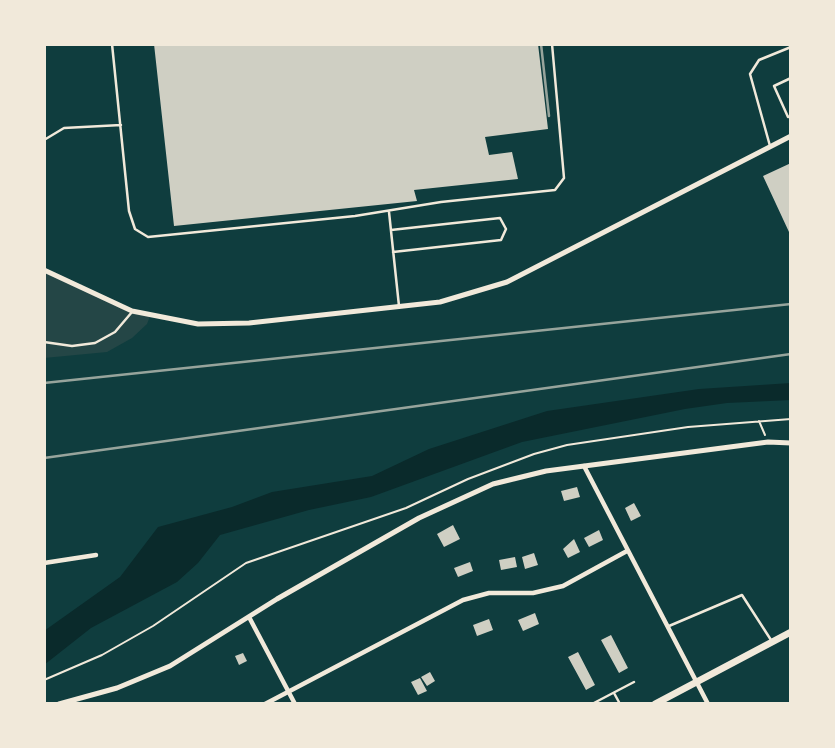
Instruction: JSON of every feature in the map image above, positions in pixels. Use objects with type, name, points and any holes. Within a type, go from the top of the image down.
[{"type":"main road","points":[[655,704],[791,632]]},
{"type":"street","points":[[44,270],[132,311],[176,321],[223,324],[399,307],[463,297],[507,282],[791,136]]},
{"type":"street","points":[[59,704],[117,688],[161,671],[419,518],[470,492],[512,478],[584,466],[768,442],[791,443]]},
{"type":"street","points":[[584,466],[708,704]]},
{"type":"street","points":[[265,704],[463,600],[489,593],[533,593],[562,586],[627,551]]},
{"type":"street","points":[[44,563],[96,555]]},
{"type":"street","points":[[249,617],[295,704]]},
{"type":"lane","points":[[112,44],[130,211],[135,229],[143,236],[389,212],[441,202],[551,192],[560,187],[565,178],[552,44]]},
{"type":"lane","points":[[780,44],[783,49]]},
{"type":"lane","points":[[770,146],[750,74],[759,60],[791,47]]},
{"type":"lane","points":[[791,80],[774,86],[788,117],[791,116]]},
{"type":"lane","points":[[44,140],[55,132],[74,127],[121,125]]},
{"type":"lane","points":[[389,212],[399,307]]},
{"type":"lane","points":[[391,230],[500,218],[506,229],[501,240],[393,252]]},
{"type":"lane","points":[[44,342],[72,346],[95,343],[115,332],[132,311]]},
{"type":"lane","points":[[667,627],[742,595],[773,642]]},
{"type":"lane","points":[[592,704],[634,682]]},
{"type":"lane","points":[[614,693],[620,704]]},
{"type":"path","points":[[759,420],[768,442]]},
{"type":"shaded area","points":[[44,270],[113,303],[150,316],[147,324],[132,338],[107,352],[44,358]]},
{"type":"shaded area","points":[[791,383],[791,400],[727,403],[685,409],[522,442],[371,497],[309,510],[220,535],[198,563],[177,582],[91,628],[44,665],[44,631],[120,577],[158,527],[232,507],[272,492],[372,476],[429,449],[547,411],[699,389]]},
{"type":"building","points":[[154,44],[538,44],[548,129],[485,137],[489,155],[512,152],[518,179],[414,190],[417,201],[174,226]]},
{"type":"building","points":[[791,163],[791,230],[789,232],[763,176]]},
{"type":"building","points":[[577,487],[580,497],[564,501],[561,491]]},
{"type":"building","points":[[634,503],[641,516],[631,521],[625,508]]},
{"type":"building","points":[[453,525],[460,539],[444,547],[437,534]]},
{"type":"building","points":[[599,530],[603,540],[589,547],[584,538]]},
{"type":"building","points":[[574,539],[580,552],[568,558],[563,549]]},
{"type":"building","points":[[534,553],[538,565],[525,569],[522,557]]},
{"type":"building","points":[[515,557],[517,567],[501,570],[499,560]]},
{"type":"building","points":[[470,562],[473,571],[458,577],[454,568]]},
{"type":"building","points":[[535,613],[539,624],[523,631],[518,620]]},
{"type":"building","points":[[489,619],[493,630],[477,636],[473,625]]},
{"type":"building","points":[[611,635],[628,668],[619,673],[601,640]]},
{"type":"building","points":[[578,652],[595,685],[586,690],[568,657]]},
{"type":"building","points":[[243,653],[247,661],[239,665],[235,656]]},
{"type":"building","points":[[430,672],[435,681],[427,686],[421,677]]},
{"type":"building","points":[[420,678],[427,691],[418,695],[411,682]]},
{"type":"railway","points":[[541,44],[549,116]]},
{"type":"railway","points":[[44,383],[791,304]]},
{"type":"railway","points":[[44,458],[791,354]]}]
